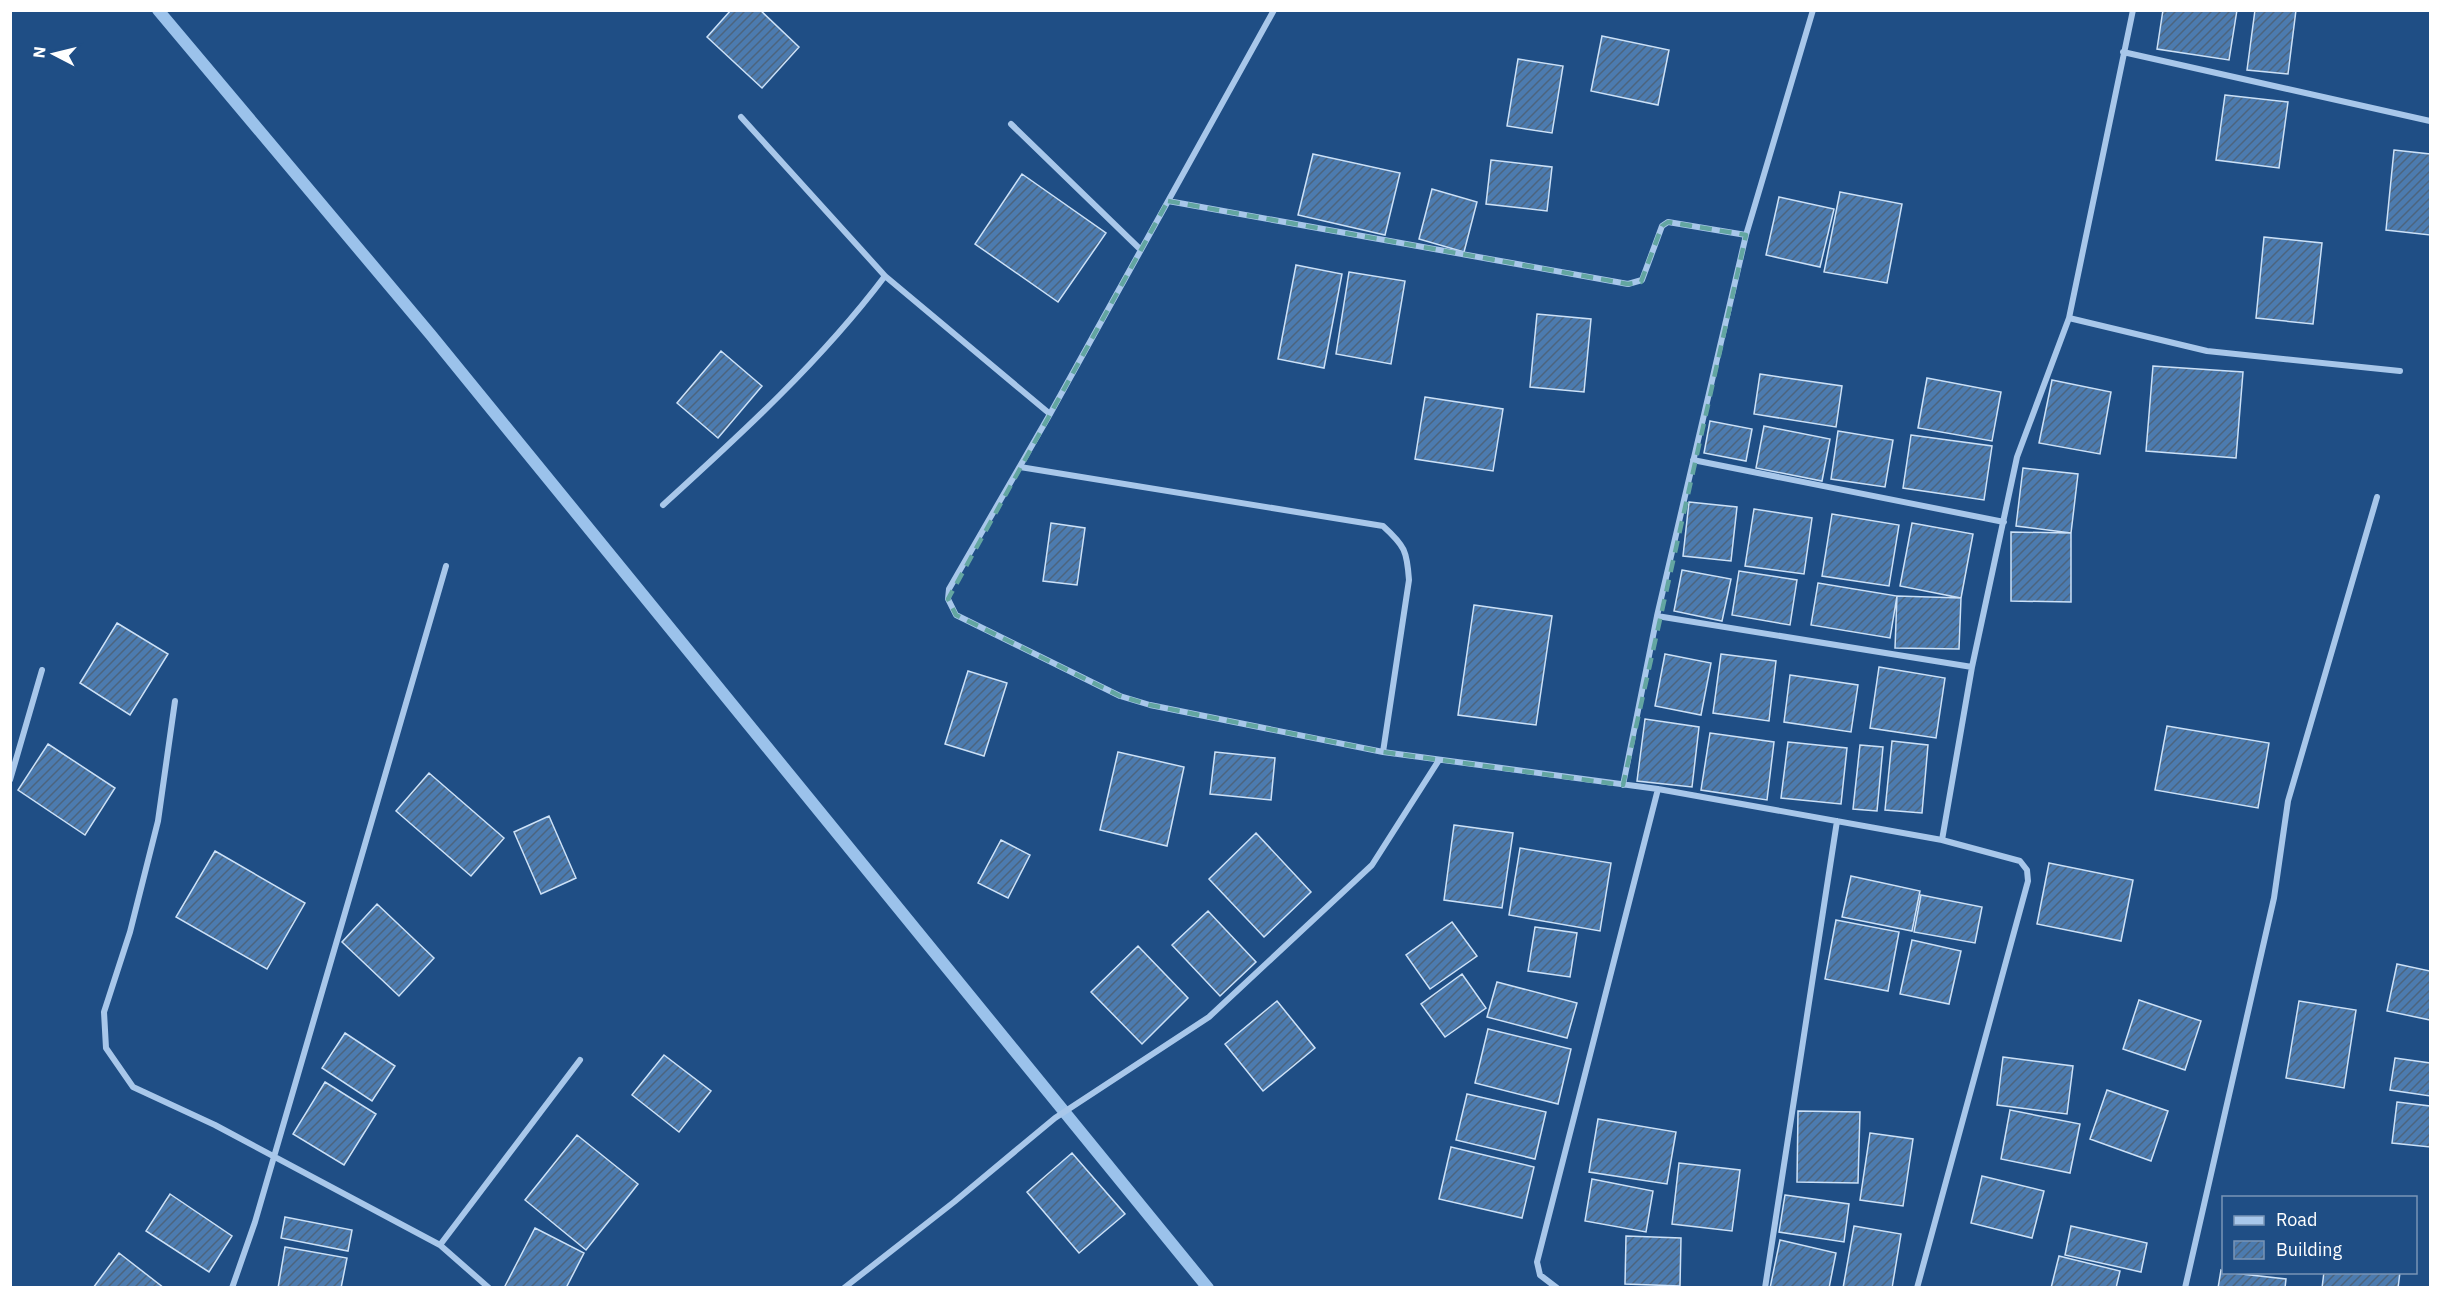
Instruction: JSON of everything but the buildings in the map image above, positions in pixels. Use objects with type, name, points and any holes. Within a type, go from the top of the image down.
[{"type":"street","points":[[1274,10],[1050,414],[949,589],[948,599],[956,615],[1120,696],[1150,705],[1383,752],[1658,789],[1838,821],[1942,840],[2020,861],[2027,870],[2028,881],[1917,1287]]},
{"type":"street","points":[[1623,785],[1657,616],[1746,235],[1813,10]]},
{"type":"street","points":[[1942,840],[1972,667],[2017,457],[2069,318],[2133,10]]},
{"type":"street","points":[[2123,52],[2430,121]]},
{"type":"street","points":[[741,117],[885,276],[1050,414]]},
{"type":"street","points":[[1011,124],[1141,250]]},
{"type":"street","points":[[1168,201],[1628,284],[1642,280],[1662,226],[1668,222],[1746,235]]},
{"type":"street","points":[[663,506],[781,392],[855,316],[885,276]]},
{"type":"street","points":[[2069,318],[2207,351],[2400,371]]},
{"type":"street","points":[[1693,460],[2004,522]]},
{"type":"street","points":[[1020,467],[1383,526],[1401,542],[1408,560],[1409,580],[1383,752]]},
{"type":"street","points":[[2185,1287],[2274,898],[2288,801],[2377,497]]},
{"type":"street","points":[[232,1287],[255,1222],[446,566]]},
{"type":"street","points":[[1657,616],[1972,667]]},
{"type":"street","points":[[10,780],[42,670]]},
{"type":"street","points":[[174,701],[158,821],[130,932],[104,1012],[106,1048],[133,1087],[215,1125],[272,1158],[440,1245],[489,1287]]},
{"type":"street","points":[[844,1287],[954,1202],[1055,1118],[1209,1017],[1372,865],[1438,760]]},
{"type":"street","points":[[1557,1287],[1540,1275],[1537,1262],[1658,789]]},
{"type":"street","points":[[1765,1287],[1838,821]]},
{"type":"street","points":[[440,1245],[580,1060]]},
{"type":"highlighted area","points":[[1168,201],[1628,284],[1641,282],[1662,226],[1668,222],[1746,235],[1623,785],[1383,752],[1150,705],[1120,696],[956,615],[948,599]]},
{"type":"waterway","points":[[158,10],[431,335],[1208,1288]]}]
